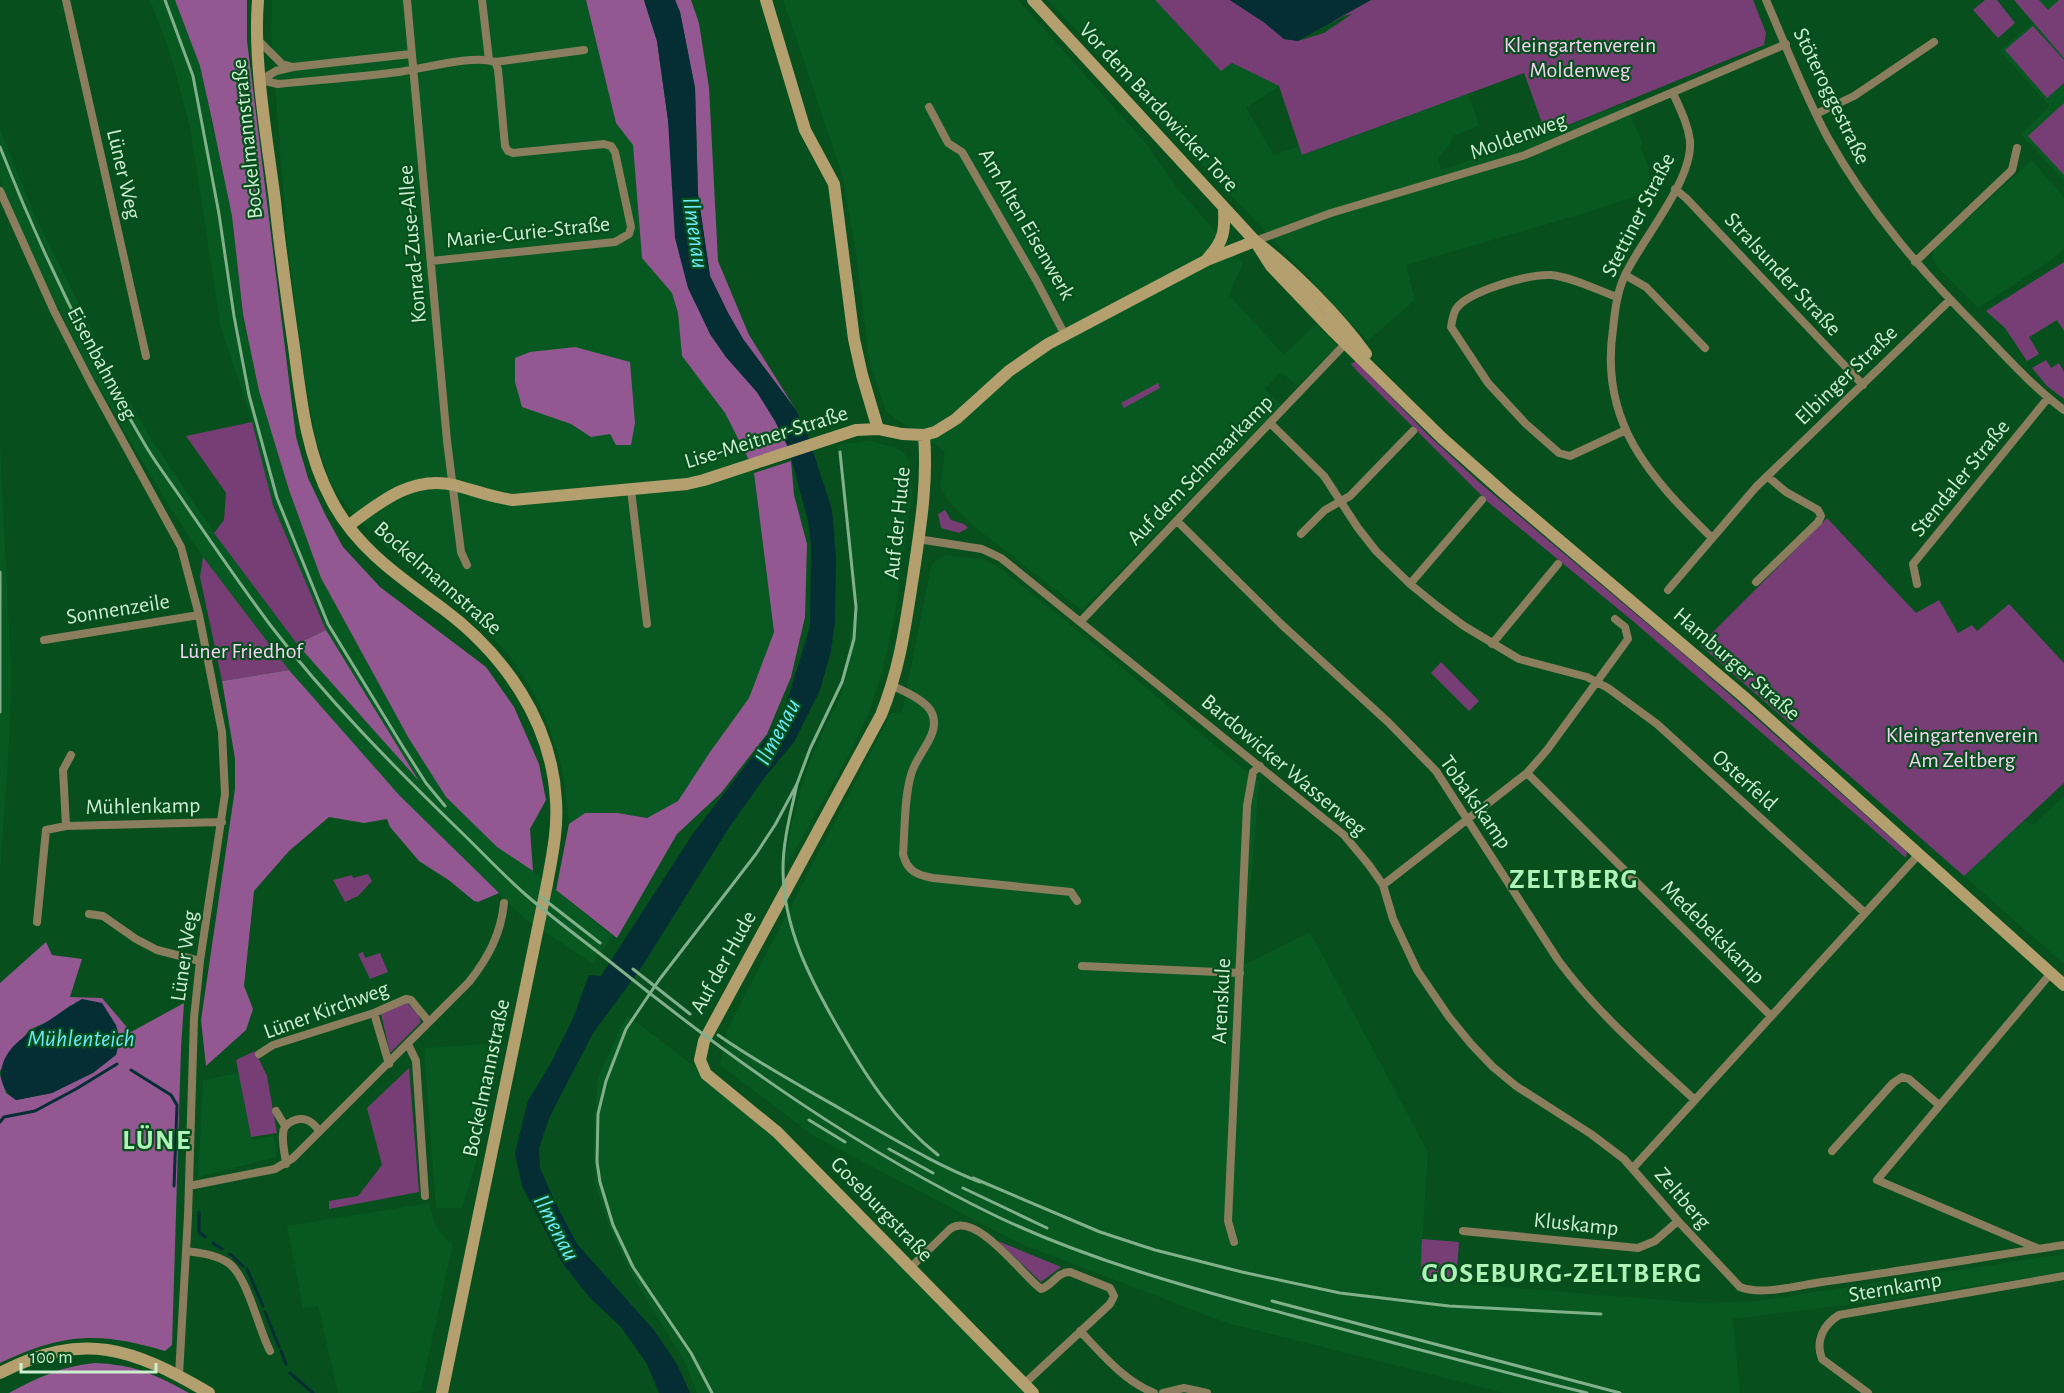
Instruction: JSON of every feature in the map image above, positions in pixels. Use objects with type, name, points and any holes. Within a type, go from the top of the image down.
[{"type":"main road","name":"Bockelmannstraße","points":[[258,0],[261,80],[281,252],[304,424],[319,475],[348,526],[366,547],[396,574],[462,623],[506,668],[525,698],[540,731],[549,759],[556,801],[555,829],[547,884],[442,1393]]},
{"type":"main road","points":[[766,0],[805,130],[834,184],[856,348],[878,429]]},
{"type":"main road","name":"Vor dem Bardowicker Tore","points":[[1033,0],[1254,241],[1271,266],[1382,377]]},
{"type":"main road","points":[[1207,260],[1218,247],[1224,234],[1224,208]]},
{"type":"main road","name":"Vor dem Bardowicker Tore","points":[[1254,241],[1278,260],[1353,336],[1382,377]]},
{"type":"main road","name":"Am Alten Eisenwerk","points":[[924,435],[946,426],[1009,371],[1065,335],[1207,260],[1254,241]]},
{"type":"main road","name":"Hamburger Straße","points":[[1382,377],[1442,438],[1504,494],[1736,690],[2064,985]]},
{"type":"main road","name":"Auf der Hude","points":[[700,1060],[704,1041],[881,715],[893,686],[901,651],[926,486],[924,435],[902,434],[878,429]]},
{"type":"main road","name":"Lise-Meitner-Straße","points":[[348,526],[402,489],[428,483],[453,485],[499,499],[513,500],[687,484],[748,467],[856,430],[878,429]]},
{"type":"main road","name":"Goseburgstraße","points":[[700,1060],[706,1074],[777,1132],[1028,1388]]},
{"type":"main road","points":[[0,1373],[38,1356],[88,1347],[131,1355],[164,1367],[209,1393]]},
{"type":"street","name":"Lüner Weg","points":[[66,0],[146,356]]},
{"type":"street","name":"Konrad-Zuse-Allee","points":[[407,0],[453,485]]},
{"type":"street","points":[[482,0],[492,61]]},
{"type":"street","name":"Stöteroggestraße","points":[[1766,0],[1816,114],[1836,152],[1868,202],[1915,262],[1950,300],[2048,398],[2064,410]]},
{"type":"street","points":[[258,40],[282,64],[293,67]]},
{"type":"street","points":[[1816,114],[1854,96],[1934,42]]},
{"type":"street","name":"Moldenweg","points":[[1254,241],[1331,213],[1526,155],[1786,44]]},
{"type":"street","points":[[261,80],[278,84],[584,50]]},
{"type":"street","points":[[261,80],[276,71],[293,67],[411,54]]},
{"type":"street","name":"Marie-Curie-Straße","points":[[431,261],[615,242],[629,234],[630,217],[615,152],[610,146],[604,144],[513,153],[508,151],[505,146],[498,69],[492,61]]},
{"type":"street","name":"Stettiner Straße","points":[[1673,93],[1687,126],[1690,142],[1688,161],[1675,189],[1625,275],[1617,297],[1610,346],[1614,393],[1626,430],[1641,460],[1655,479],[1712,538]]},
{"type":"street","name":"Am Alten Eisenwerk","points":[[929,107],[948,143],[962,152],[1065,335]]},
{"type":"street","points":[[1915,262],[2012,170],[2017,148]]},
{"type":"street","name":"Stralsunder Straße","points":[[1675,189],[1863,385]]},
{"type":"street","name":"Eisenbahnweg","points":[[0,191],[54,311],[91,383],[182,547]]},
{"type":"street","points":[[1617,297],[1552,275],[1523,278],[1473,296],[1458,306],[1454,311],[1451,327],[1488,383],[1526,424],[1559,453],[1570,456],[1626,430]]},
{"type":"street","points":[[1625,275],[1646,286],[1705,348]]},
{"type":"street","name":"Elbinger Straße","points":[[1668,590],[1767,476],[1950,300]]},
{"type":"street","name":"Auf dem Schmaarkamp","points":[[1081,621],[1346,343]]},
{"type":"street","name":"Stendaler Straße","points":[[1917,584],[1913,564],[2048,398]]},
{"type":"street","name":"Osterfeld","points":[[1270,423],[1312,462],[1333,487],[1367,540],[1410,584],[1464,626],[1519,659],[1596,681],[1608,688],[1657,724],[1865,913]]},
{"type":"street","points":[[1301,534],[1325,510],[1350,496],[1413,430]]},
{"type":"street","points":[[1756,582],[1818,522],[1821,516],[1818,510],[1786,492],[1767,476]]},
{"type":"street","points":[[453,485],[461,552],[467,565]]},
{"type":"street","points":[[631,489],[647,624]]},
{"type":"street","points":[[1410,584],[1482,500]]},
{"type":"street","name":"Tobakskamp","points":[[1177,520],[1281,624],[1405,740],[1442,778],[1554,955],[1575,983],[1621,1032],[1695,1100]]},
{"type":"street","name":"Bardowicker Wasserweg","points":[[918,540],[982,549],[1016,570],[1344,835],[1383,885],[1393,919],[1417,970],[1468,1042],[1510,1082],[1538,1102],[1592,1134],[1633,1168]]},
{"type":"street","name":"Lüner Weg","points":[[179,1375],[189,1186],[194,1017],[225,794],[222,732],[199,615],[182,547]]},
{"type":"street","points":[[1492,644],[1558,564]]},
{"type":"street","name":"Sonnenzeile","points":[[44,640],[199,615]]},
{"type":"street","points":[[1383,885],[1527,773],[1547,750],[1628,639],[1625,627],[1615,619]]},
{"type":"street","points":[[893,686],[924,702],[932,711],[934,719],[932,736],[915,764],[910,780],[903,854],[905,863],[910,869],[917,874],[933,878],[1071,892],[1077,901]]},
{"type":"street","name":"Mühlenkamp","points":[[66,826],[63,770],[71,755]]},
{"type":"street","name":"Arenskule","points":[[1234,1242],[1228,1221],[1247,806],[1253,772],[1260,766]]},
{"type":"street","name":"Medebekskamp","points":[[1527,773],[1771,1016]]},
{"type":"street","name":"Mühlenkamp","points":[[37,922],[46,830],[66,826],[222,822]]},
{"type":"street","name":"Zeltberg","points":[[1919,854],[1633,1168],[1678,1221],[1740,1287],[1754,1291],[1930,1267],[2064,1245]]},
{"type":"street","points":[[189,1186],[275,1169],[286,1164],[469,982],[489,954],[501,926],[504,903]]},
{"type":"street","points":[[89,914],[103,916],[136,939],[157,950],[200,961]]},
{"type":"street","points":[[1082,966],[1240,973]]},
{"type":"street","points":[[2039,1249],[1877,1180],[2050,973]]},
{"type":"street","name":"Lüner Kirchweg","points":[[259,1054],[273,1045],[374,1013],[406,999],[411,999],[429,1023]]},
{"type":"street","points":[[374,1013],[389,1064]]},
{"type":"street","points":[[408,1044],[416,1061],[425,1196]]},
{"type":"street","points":[[1832,1151],[1893,1083],[1902,1077],[1909,1079],[1939,1105]]},
{"type":"street","points":[[276,1111],[285,1126]]},
{"type":"street","points":[[286,1164],[282,1132],[285,1126],[293,1120],[301,1119],[309,1121],[320,1131]]},
{"type":"street","name":"Kluskamp","points":[[1463,1231],[1638,1248],[1655,1240],[1678,1221]]},
{"type":"street","points":[[910,1268],[950,1229],[956,1225],[962,1225],[985,1235],[994,1242],[1041,1289],[1064,1272],[1070,1272],[1110,1288],[1114,1296],[1110,1304],[1080,1331],[1028,1388]]},
{"type":"street","points":[[186,1251],[220,1259],[229,1263],[238,1272],[270,1351]]},
{"type":"street","name":"Sternkamp","points":[[1868,1393],[1822,1359],[1819,1352],[1825,1327],[1839,1315],[2064,1276]]},
{"type":"street","points":[[1080,1331],[1119,1372],[1142,1388],[1154,1393]]},
{"type":"street","points":[[1164,1393],[1184,1388],[1207,1393]]},
{"type":"shaded area","points":[[150,0],[175,0],[200,66],[232,216],[243,314],[321,578],[408,737],[497,847],[533,871],[612,936],[593,964],[525,919],[445,842],[399,795],[289,670],[203,557],[169,506],[90,371],[42,275],[0,181],[0,129],[35,216],[113,373],[153,442],[214,533],[297,644],[417,778],[326,630],[273,505],[252,422],[221,328],[190,127],[170,53]]},
{"type":"shaded area","points":[[175,0],[247,0],[247,41],[296,437],[308,478],[343,547],[380,587],[486,667],[514,707],[539,764],[546,800],[530,829],[533,871],[497,847],[446,797],[408,737],[321,578],[289,490],[259,391],[243,314],[232,216],[212,120],[200,66]]},
{"type":"shaded area","points":[[272,0],[586,0],[616,123],[633,145],[642,258],[672,293],[678,313],[682,356],[725,413],[754,473],[774,632],[749,698],[678,801],[647,818],[617,813],[585,813],[569,824],[559,755],[532,689],[509,655],[450,597],[383,544],[338,496],[331,484],[316,441],[304,375],[287,239],[271,34]]},
{"type":"shaded area","points":[[586,0],[644,0],[657,41],[668,120],[710,334],[726,357],[757,392],[788,447],[749,460],[725,413],[682,356],[678,313],[672,293],[642,258],[633,145],[616,123]]},
{"type":"shaded area","points":[[675,0],[691,0],[699,23],[709,88],[718,261],[749,335],[796,410],[743,339],[710,276],[698,194],[695,88],[680,12]]},
{"type":"shaded area","points":[[783,0],[1018,0],[1144,141],[1178,189],[1243,263],[1229,295],[1284,355],[1316,324],[1338,346],[1297,386],[1281,372],[1265,389],[1281,405],[1082,610],[976,528],[950,503],[940,486],[945,451],[886,412],[869,359],[856,253],[842,174]]},
{"type":"shaded area","points":[[1048,0],[1155,0],[1221,70],[1232,63],[1279,86],[1246,108],[1274,155],[1299,146],[1302,155],[1468,93],[1479,126],[1453,136],[1450,144],[1438,158],[1441,170],[1546,134],[1625,103],[1643,144],[1640,146],[1648,167],[1651,191],[1585,213],[1406,265],[1415,300],[1368,341]]},
{"type":"shaded area","points":[[2014,0],[2064,0],[2064,181],[2021,134],[2050,106],[2000,51],[2033,23]]},
{"type":"shaded area","points":[[2032,160],[2064,198],[2064,248],[2053,259],[1978,308],[1938,268],[1932,258],[1934,249]]},
{"type":"shaded area","points":[[575,347],[630,362],[635,423],[631,445],[616,445],[610,434],[591,437],[571,424],[522,407],[515,382],[515,358],[530,352]]},
{"type":"shaded area","points":[[869,441],[894,447],[904,453],[909,460],[912,493],[895,614],[883,669],[870,710],[851,751],[786,866],[791,825],[806,772],[821,735],[841,696],[855,608],[837,445]]},
{"type":"shaded area","points":[[0,443],[11,671],[10,729],[0,873]]},
{"type":"shaded area","points":[[791,461],[794,495],[807,544],[805,617],[791,677],[767,734],[721,793],[677,834],[617,938],[556,890],[569,824],[585,813],[617,813],[647,818],[678,801],[749,698],[774,632],[754,473]]},
{"type":"shaded area","points":[[947,555],[982,559],[996,565],[1259,782],[1244,965],[1310,932],[1428,1152],[1420,1280],[1701,1303],[1756,1301],[2064,1254],[2064,1272],[1886,1300],[1733,1319],[1740,1393],[1504,1393],[1227,1323],[1021,1244],[815,1137],[720,1065],[727,1030],[891,713],[902,712],[931,567],[936,560]]},
{"type":"shaded area","points":[[326,630],[419,781],[297,644]]},
{"type":"shaded area","points":[[289,670],[399,795],[499,893],[478,902],[474,901],[450,881],[419,861],[390,827],[387,819],[364,823],[329,817],[289,851],[254,891],[244,986],[253,1009],[246,1030],[206,1066],[201,1020],[235,789],[235,759],[222,681]]},
{"type":"shaded area","points":[[2064,796],[2064,964],[1964,876],[2023,821],[2034,824]]},
{"type":"shaded area","points":[[46,942],[52,955],[82,959],[70,997],[102,998],[131,1032],[184,1003],[172,1345],[165,1351],[120,1340],[81,1338],[43,1346],[0,1363],[0,1075],[6,1093],[16,1100],[52,1093],[68,1084],[71,1005],[49,1021],[29,1030],[0,1071],[0,983]]},
{"type":"shaded area","points":[[627,1015],[796,1144],[1035,1393],[697,1393],[685,1362],[635,1281],[613,1236],[596,1188],[593,1149],[598,1077]]},
{"type":"shaded area","points":[[499,1043],[479,1152],[462,1208],[436,1208],[424,1048]]},
{"type":"shaded area","points":[[239,1073],[251,1140],[273,1136],[277,1150],[276,1157],[198,1177],[203,1080]]},
{"type":"shaded area","points":[[429,1203],[436,1227],[449,1242],[453,1243],[421,1391],[338,1393],[318,1306],[303,1308],[287,1226]]},
{"type":"shaded area","points":[[95,1363],[134,1368],[189,1393],[9,1393],[51,1373]]},
{"type":"green space","name":"Kleingartenverein Moldenweg","points":[[1155,0],[1230,0],[1265,23],[1284,39],[1298,41],[1324,33],[1352,14],[1343,16],[1332,23],[1340,16],[1371,0],[1753,0],[1766,33],[1764,45],[1546,134],[1524,73],[1302,155],[1279,86],[1232,63],[1221,71]]},
{"type":"green space","points":[[1985,0],[1997,0],[2015,23],[1998,38],[1973,10]]},
{"type":"green space","points":[[2014,0],[2039,0],[2048,10],[2059,0],[2064,0],[2064,58]]},
{"type":"green space","points":[[2033,26],[2064,60],[2064,83],[2047,98],[2005,50]]},
{"type":"green space","points":[[2064,103],[2064,175],[2028,136]]},
{"type":"green space","points":[[2064,262],[2064,331],[2057,320],[2029,337],[2039,354],[2027,361],[2005,328],[1986,311]]},
{"type":"green space","points":[[2046,360],[2051,368],[2059,363],[2064,372],[2064,399],[2047,386],[2032,368]]},
{"type":"green space","points":[[1356,361],[1427,434],[1480,483],[1694,663],[1907,852],[1906,858],[1634,622],[1488,502],[1355,369],[1351,364]]},
{"type":"green space","points":[[1158,383],[1160,388],[1124,408],[1121,403]]},
{"type":"green space","points":[[252,422],[273,505],[326,630],[297,644],[214,533],[224,520],[226,493],[186,436]]},
{"type":"green space","points":[[945,510],[951,520],[964,524],[968,528],[959,533],[941,528],[938,514]]},
{"type":"green space","name":"Kleingartenverein Am Zeltberg","points":[[1827,518],[1916,613],[1939,600],[1958,633],[1972,625],[1977,631],[2009,604],[2064,663],[2064,783],[1964,876],[1700,645]]},
{"type":"green space","name":"Lüner Friedhof","points":[[203,557],[289,670],[222,681],[200,577]]},
{"type":"green space","points":[[1441,662],[1479,701],[1469,711],[1431,673]]},
{"type":"green space","points":[[368,874],[372,881],[358,896],[345,902],[333,880]]},
{"type":"green space","points":[[363,952],[365,958],[380,953],[388,972],[370,979],[358,954]]},
{"type":"green space","points":[[406,1002],[418,1014],[421,1022],[390,1053],[381,1014]]},
{"type":"green space","points":[[255,1051],[267,1076],[277,1133],[251,1137],[236,1060]]},
{"type":"green space","points":[[409,1068],[419,1192],[329,1209],[329,1201],[358,1196],[382,1165],[367,1108]]},
{"type":"green space","points":[[1422,1239],[1459,1242],[1456,1283],[1420,1280]]},
{"type":"green space","points":[[998,1241],[1061,1267],[1041,1282]]},
{"type":"water","name":"Ilmenau","points":[[644,0],[675,0],[680,12],[695,88],[698,194],[710,276],[743,339],[796,410],[809,439],[832,510],[836,559],[835,621],[831,651],[820,690],[794,742],[765,777],[730,826],[641,968],[593,1033],[550,1116],[539,1148],[540,1168],[577,1244],[653,1329],[677,1364],[690,1393],[659,1393],[647,1364],[621,1327],[589,1297],[563,1264],[522,1186],[515,1153],[528,1101],[552,1061],[574,1016],[589,975],[601,976],[692,835],[769,735],[784,710],[810,627],[811,545],[808,521],[788,447],[757,392],[726,357],[710,334],[688,288],[675,238],[668,120],[657,41]]},
{"type":"water","points":[[1230,0],[1371,0],[1298,41],[1284,39],[1265,23]]},
{"type":"water","name":"Mühlenteich","points":[[82,999],[102,1003],[116,1025],[120,1040],[116,1055],[93,1073],[52,1093],[16,1100],[6,1091],[1,1078],[2,1067],[11,1049],[18,1041]]},
{"type":"waterway","points":[[0,1122],[4,1117],[35,1111],[117,1064]]},
{"type":"waterway","points":[[131,1070],[171,1095],[177,1105],[174,1186]]},
{"type":"waterway","points":[[199,1212],[199,1232],[205,1237]]},
{"type":"waterway","points":[[213,1243],[222,1249]]},
{"type":"waterway","points":[[230,1254],[243,1266]]},
{"type":"waterway","points":[[247,1269],[263,1306]]},
{"type":"waterway","points":[[265,1312],[279,1347]]},
{"type":"waterway","points":[[281,1351],[286,1364]]},
{"type":"waterway","points":[[290,1373],[313,1393]]},
{"type":"railway","points":[[165,0],[193,76],[249,395],[277,498],[328,624],[426,783],[445,806]]},
{"type":"railway","points":[[0,147],[66,298],[123,407],[154,459],[249,596],[292,653],[361,731],[508,879],[560,923],[708,1038],[801,1103],[897,1164],[998,1217],[1069,1247],[1179,1284],[1587,1393]]},
{"type":"railway","points":[[712,1393],[691,1353],[633,1267],[613,1225],[600,1182],[597,1162],[598,1114],[606,1081],[626,1029],[659,980],[756,854],[775,825],[797,784],[810,749],[842,682],[854,639],[856,607],[840,452]]},
{"type":"railway","points":[[0,572],[0,712]]},
{"type":"railway","points":[[797,784],[783,858],[784,891],[793,933],[809,973],[829,1012],[872,1082],[908,1128],[938,1155]]},
{"type":"railway","points":[[541,897],[600,943]]},
{"type":"railway","points":[[633,969],[690,1014]]},
{"type":"railway","points":[[718,1035],[768,1067],[900,1143],[947,1168],[980,1182]]},
{"type":"railway","points":[[809,1120],[845,1142]]},
{"type":"railway","points":[[889,1149],[933,1173]]},
{"type":"railway","points":[[973,1178],[1100,1232],[1155,1250],[1242,1272],[1340,1293],[1449,1306],[1601,1314]]},
{"type":"railway","points":[[963,1188],[1047,1228]]},
{"type":"railway","points":[[1272,1301],[1620,1393]]},
{"type":"district","name":"ZELTBERG","points":[[1574,880]]},
{"type":"district","name":"LÜNE","points":[[157,1141]]},
{"type":"district","name":"GOSEBURG-ZELTBERG","points":[[1562,1274]]}]
